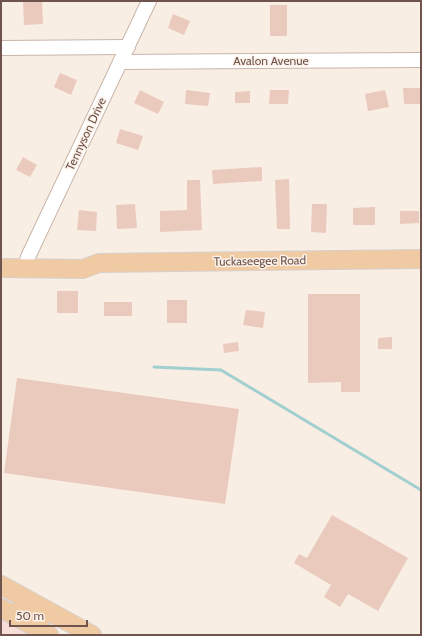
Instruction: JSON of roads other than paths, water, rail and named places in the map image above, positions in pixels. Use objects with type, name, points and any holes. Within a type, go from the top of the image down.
[{"type":"main road","name":"Tuckaseegee Road","points":[[1,259],[27,262],[85,259],[99,263],[421,259]]},
{"type":"main road","name":"Tuckaseegee Road","points":[[1,268],[27,262]]},
{"type":"main road","points":[[1,585],[92,635]]},
{"type":"main road","points":[[8,612],[18,612],[27,608],[52,618],[68,621]]},
{"type":"main road","points":[[8,612],[49,635]]},
{"type":"street","name":"Tennyson Drive","points":[[27,262],[149,1]]},
{"type":"street","points":[[1,48],[128,46]]},
{"type":"street","name":"Avalon Avenue","points":[[120,62],[421,60]]},
{"type":"waterway","points":[[154,367],[221,370],[421,490]]}]
